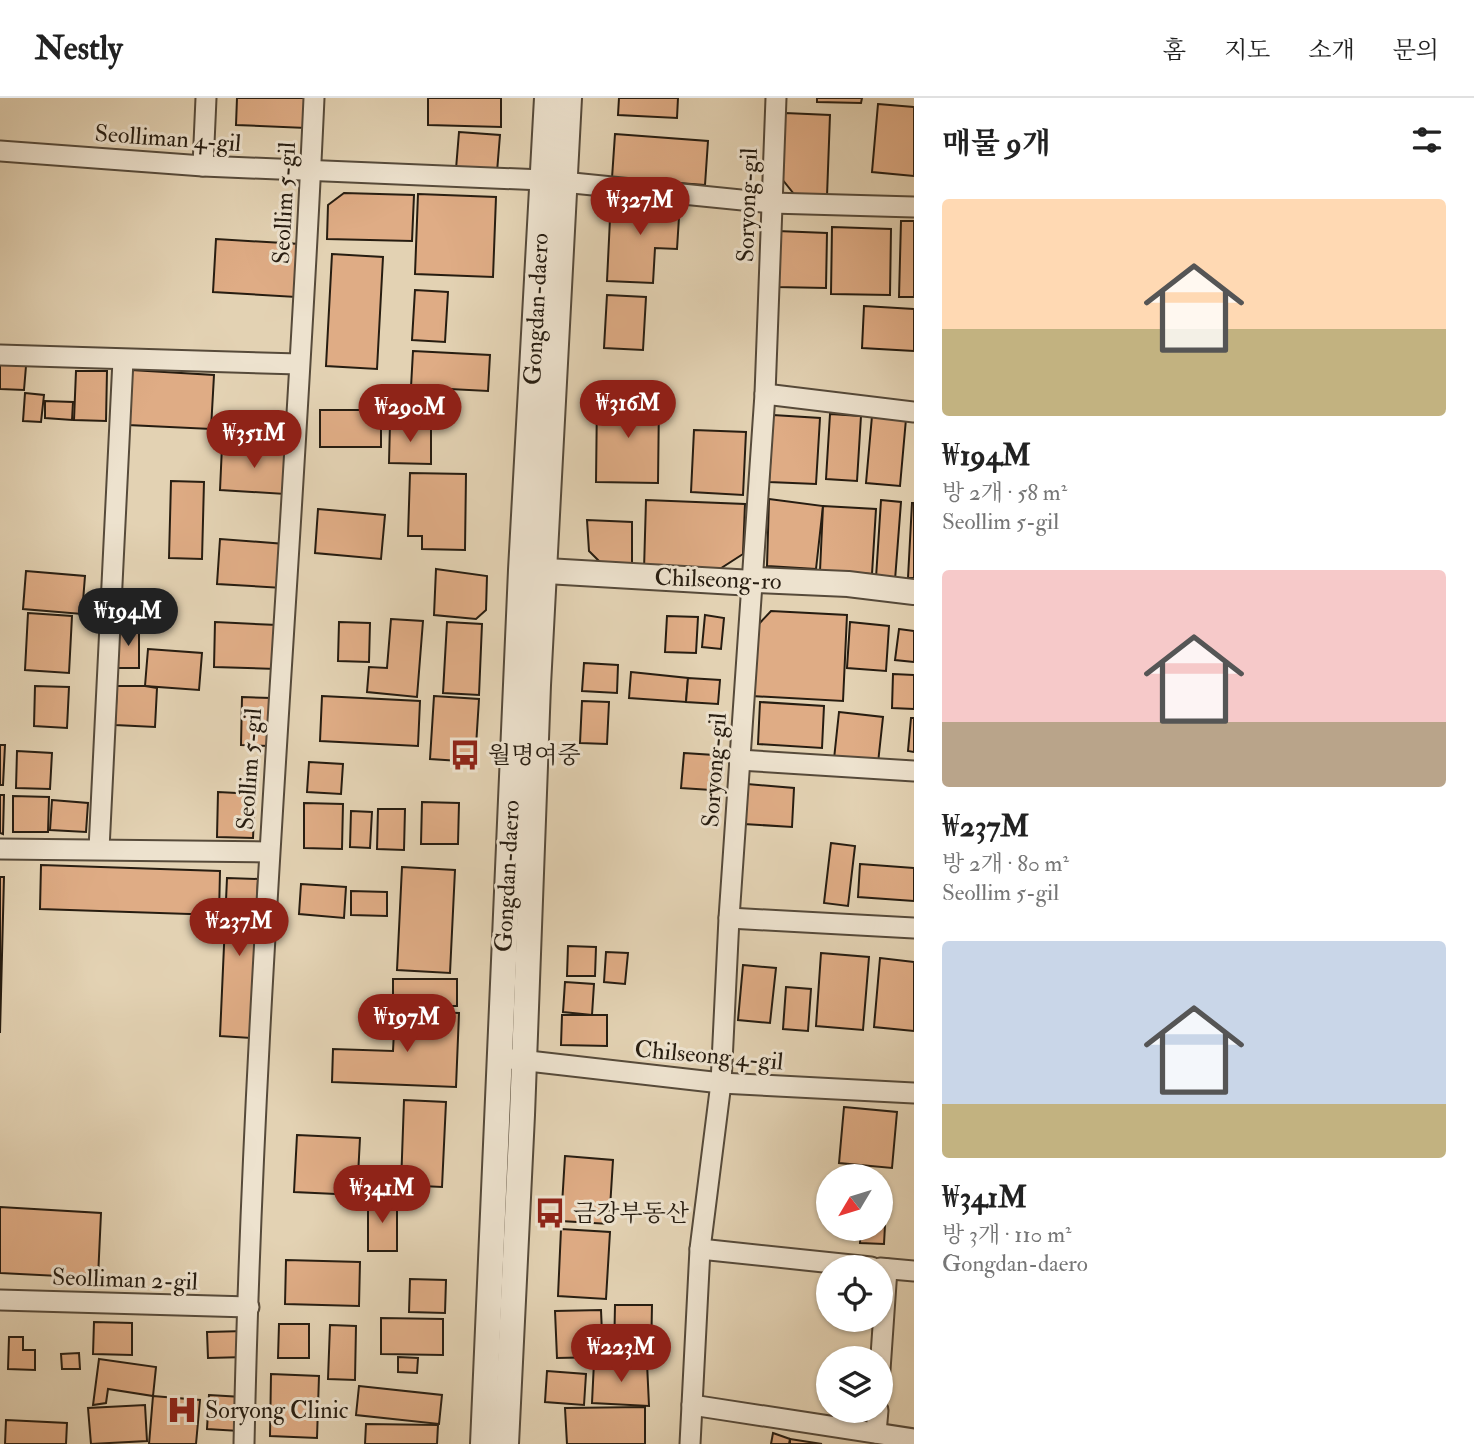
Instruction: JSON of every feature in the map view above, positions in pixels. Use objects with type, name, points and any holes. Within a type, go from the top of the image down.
[{"type":"street","points":[[203,166],[206,98]]},
{"type":"street","name":"Seollim 5-gil","points":[[244,1444],[269,852],[314,98]]},
{"type":"street","name":"Gongdan-daero","points":[[506,1444],[512,1058],[532,571],[553,181],[547,98]]},
{"type":"street","name":"Gongdan-daero","points":[[553,181],[569,98]]},
{"type":"street","name":"Soryong-gil","points":[[690,1444],[700,1249],[721,1083],[739,760],[753,583],[765,394],[776,98]]},
{"type":"street","name":"Seolliman 4-gil","points":[[0,151],[203,166],[553,181],[771,203],[914,207]]},
{"type":"street","points":[[0,355],[299,364]]},
{"type":"street","points":[[99,849],[123,360]]},
{"type":"street","points":[[765,394],[914,412]]},
{"type":"street","name":"Chilseong-ro","points":[[532,571],[753,583],[756,580],[848,584],[914,592]]},
{"type":"street","points":[[739,760],[914,771]]},
{"type":"street","points":[[0,849],[269,852]]},
{"type":"street","points":[[729,918],[914,928]]},
{"type":"street","name":"Gongdan-daero","points":[[483,1444],[512,1058]]},
{"type":"street","name":"Chilseong 4-gil","points":[[512,1058],[721,1083],[914,1093]]},
{"type":"street","points":[[700,1249],[816,1261]]},
{"type":"street","points":[[893,1269],[914,1271]]},
{"type":"street","name":"Seolliman 2-gil","points":[[0,1300],[248,1307]]},
{"type":"street","points":[[692,1405],[914,1439]]},
{"type":"street","points":[[876,1433],[877,1423]]},
{"type":"building","points":[[237,98],[307,98],[306,128],[236,125]]},
{"type":"building","points":[[428,98],[501,98],[501,127],[428,125]]},
{"type":"building","points":[[619,98],[678,98],[677,118],[618,115]]},
{"type":"building","points":[[817,98],[862,98],[861,103],[817,102]]},
{"type":"building","points":[[878,104],[914,107],[914,176],[872,172]]},
{"type":"building","points":[[785,113],[830,115],[827,196],[794,194],[782,179]]},
{"type":"building","points":[[459,132],[500,135],[497,172],[456,169]]},
{"type":"building","points":[[615,134],[708,141],[705,185],[612,178]]},
{"type":"building","points":[[344,193],[414,195],[412,241],[327,239],[328,205]]},
{"type":"building","points":[[418,194],[496,197],[493,277],[415,274]]},
{"type":"building","points":[[611,198],[680,201],[677,249],[655,248],[653,283],[607,281]]},
{"type":"building","points":[[901,221],[914,221],[914,297],[899,297]]},
{"type":"building","points":[[832,227],[891,229],[890,295],[831,294]]},
{"type":"building","points":[[777,231],[827,233],[826,288],[775,287]]},
{"type":"building","points":[[216,239],[300,244],[296,297],[213,292]]},
{"type":"building","points":[[332,254],[383,257],[377,369],[326,366]]},
{"type":"building","points":[[415,290],[448,292],[445,342],[412,340]]},
{"type":"building","points":[[607,295],[646,297],[643,350],[604,348]]},
{"type":"building","points":[[864,306],[914,309],[914,351],[862,348]]},
{"type":"building","points":[[413,351],[490,355],[488,391],[411,387]]},
{"type":"building","points":[[0,364],[26,366],[24,390],[0,389]]},
{"type":"building","points":[[131,370],[214,375],[211,429],[128,425]]},
{"type":"building","points":[[76,371],[107,371],[106,421],[74,420]]},
{"type":"building","points":[[25,393],[44,395],[41,422],[23,421]]},
{"type":"building","points":[[597,398],[659,399],[658,483],[596,482]]},
{"type":"building","points":[[45,401],[73,402],[72,420],[45,418]]},
{"type":"building","points":[[320,410],[381,410],[381,447],[320,447]]},
{"type":"building","points":[[830,414],[861,416],[857,481],[826,479]]},
{"type":"building","points":[[773,415],[820,418],[816,484],[769,482]]},
{"type":"building","points":[[872,416],[906,419],[900,486],[866,483]]},
{"type":"building","points":[[390,423],[431,424],[431,464],[389,463]]},
{"type":"building","points":[[694,430],[746,432],[743,495],[691,492]]},
{"type":"building","points":[[222,446],[288,450],[285,494],[220,490]]},
{"type":"building","points":[[410,473],[466,474],[465,550],[422,549],[422,536],[408,536]]},
{"type":"building","points":[[171,481],[204,482],[202,559],[169,558]]},
{"type":"building","points":[[769,499],[823,506],[816,569],[767,566]]},
{"type":"building","points":[[646,500],[745,504],[743,554],[715,572],[644,570]]},
{"type":"building","points":[[881,500],[901,502],[895,580],[876,578]]},
{"type":"building","points":[[912,503],[914,578],[908,578]]},
{"type":"building","points":[[823,506],[876,509],[872,574],[820,571]]},
{"type":"building","points":[[318,509],[385,515],[381,559],[315,553]]},
{"type":"building","points":[[587,520],[632,522],[632,570],[603,565],[589,551]]},
{"type":"building","points":[[220,539],[285,544],[283,588],[217,584]]},
{"type":"building","points":[[436,569],[487,576],[486,610],[476,619],[434,615]]},
{"type":"building","points":[[26,571],[85,576],[82,614],[23,609]]},
{"type":"building","points":[[771,611],[847,615],[843,701],[752,696],[756,627]]},
{"type":"building","points":[[28,613],[72,616],[69,673],[25,670]]},
{"type":"building","points":[[705,615],[724,618],[721,649],[702,647]]},
{"type":"building","points":[[667,616],[698,617],[696,653],[665,652]]},
{"type":"building","points":[[391,619],[423,621],[417,697],[367,692],[369,667],[387,668]]},
{"type":"building","points":[[215,622],[277,625],[276,669],[214,667]]},
{"type":"building","points":[[339,622],[370,623],[369,662],[338,661]]},
{"type":"building","points":[[447,622],[482,624],[479,695],[443,693]]},
{"type":"building","points":[[850,622],[889,626],[886,671],[847,668]]},
{"type":"building","points":[[117,629],[139,629],[139,668],[118,668]]},
{"type":"building","points":[[899,629],[914,631],[914,662],[895,660]]},
{"type":"building","points":[[148,649],[202,653],[199,690],[145,686]]},
{"type":"building","points":[[584,663],[618,665],[617,693],[582,691]]},
{"type":"building","points":[[631,672],[688,678],[686,702],[629,698]]},
{"type":"building","points":[[893,674],[914,675],[914,709],[892,708]]},
{"type":"building","points":[[688,678],[720,680],[718,704],[686,702]]},
{"type":"building","points":[[35,686],[69,687],[67,728],[34,726]]},
{"type":"building","points":[[117,686],[157,688],[155,727],[115,725]]},
{"type":"building","points":[[322,696],[420,701],[418,746],[320,741]]},
{"type":"building","points":[[434,696],[479,699],[475,762],[430,759]]},
{"type":"building","points":[[242,697],[271,698],[270,746],[241,745]]},
{"type":"building","points":[[582,701],[609,702],[607,744],[580,743]]},
{"type":"building","points":[[760,702],[824,706],[822,748],[758,744]]},
{"type":"building","points":[[839,712],[883,717],[878,763],[834,759]]},
{"type":"building","points":[[911,718],[914,718],[914,752],[908,751]]},
{"type":"building","points":[[0,745],[5,745],[3,785],[0,785]]},
{"type":"building","points":[[17,751],[52,753],[50,789],[16,788]]},
{"type":"building","points":[[684,753],[714,755],[711,790],[681,788]]},
{"type":"building","points":[[309,762],[343,764],[341,794],[307,792]]},
{"type":"building","points":[[747,784],[794,788],[792,827],[744,824]]},
{"type":"building","points":[[218,792],[255,794],[253,838],[217,837]]},
{"type":"building","points":[[0,795],[4,795],[3,834],[0,833]]},
{"type":"building","points":[[13,796],[49,797],[48,832],[13,832]]},
{"type":"building","points":[[52,800],[88,803],[86,832],[50,830]]},
{"type":"building","points":[[422,802],[459,803],[458,844],[421,844]]},
{"type":"building","points":[[304,803],[343,804],[342,849],[304,848]]},
{"type":"building","points":[[378,809],[405,809],[404,850],[377,849]]},
{"type":"building","points":[[351,811],[372,812],[370,848],[350,847]]},
{"type":"building","points":[[831,843],[855,846],[848,906],[824,903]]},
{"type":"building","points":[[860,864],[914,868],[914,901],[858,897]]},
{"type":"building","points":[[41,865],[220,871],[219,915],[40,909]]},
{"type":"building","points":[[402,867],[455,870],[450,973],[397,970]]},
{"type":"building","points":[[0,877],[4,877],[0,1033]]},
{"type":"building","points":[[227,878],[258,879],[251,1038],[220,1036]]},
{"type":"building","points":[[301,884],[346,887],[344,918],[299,914]]},
{"type":"building","points":[[351,891],[387,892],[387,916],[351,915]]},
{"type":"building","points":[[568,946],[596,947],[595,976],[567,976]]},
{"type":"building","points":[[606,952],[628,953],[625,984],[604,982]]},
{"type":"building","points":[[821,953],[869,957],[863,1030],[816,1026]]},
{"type":"building","points":[[880,958],[914,962],[914,1031],[874,1027]]},
{"type":"building","points":[[743,965],[776,968],[770,1023],[738,1020]]},
{"type":"building","points":[[393,979],[457,979],[457,1006],[393,1006]]},
{"type":"building","points":[[565,982],[594,984],[592,1015],[563,1012]]},
{"type":"building","points":[[786,987],[811,989],[808,1031],[783,1029]]},
{"type":"building","points":[[395,1011],[459,1013],[456,1087],[332,1082],[333,1049],[393,1051]]},
{"type":"building","points":[[562,1015],[607,1015],[607,1046],[561,1045]]},
{"type":"building","points":[[404,1100],[446,1102],[442,1187],[401,1185]]},
{"type":"building","points":[[844,1107],[897,1112],[892,1164],[839,1163]]},
{"type":"building","points":[[297,1135],[360,1138],[357,1195],[294,1192]]},
{"type":"building","points":[[565,1156],[613,1160],[609,1224],[561,1221]]},
{"type":"building","points":[[368,1199],[397,1199],[397,1251],[368,1251]]},
{"type":"building","points":[[0,1207],[101,1213],[98,1278],[0,1273]]},
{"type":"building","points":[[561,1229],[610,1232],[606,1299],[558,1296]]},
{"type":"building","points":[[860,1241],[884,1241],[884,1244]]},
{"type":"building","points":[[286,1260],[360,1262],[359,1306],[285,1304]]},
{"type":"building","points":[[410,1279],[446,1280],[445,1313],[409,1312]]},
{"type":"building","points":[[615,1305],[652,1305],[651,1357],[614,1356]]},
{"type":"building","points":[[601,1310],[603,1357],[557,1358],[555,1311]]},
{"type":"building","points":[[381,1318],[443,1319],[443,1355],[381,1354]]},
{"type":"building","points":[[94,1322],[132,1323],[132,1355],[93,1354]]},
{"type":"building","points":[[279,1324],[309,1324],[309,1358],[278,1358]]},
{"type":"building","points":[[330,1325],[356,1326],[355,1380],[328,1379]]},
{"type":"building","points":[[245,1331],[246,1357],[208,1358],[207,1332]]},
{"type":"building","points":[[9,1337],[23,1337],[23,1350],[35,1350],[35,1370],[8,1369]]},
{"type":"building","points":[[79,1353],[80,1369],[62,1369],[61,1354]]},
{"type":"building","points":[[398,1357],[418,1358],[417,1373],[398,1372]]},
{"type":"building","points":[[99,1359],[156,1367],[153,1396],[108,1389],[106,1403],[93,1405]]},
{"type":"building","points":[[594,1362],[647,1363],[649,1406],[592,1403]]},
{"type":"building","points":[[547,1371],[586,1374],[584,1405],[545,1402]]},
{"type":"building","points":[[271,1374],[319,1376],[317,1438],[270,1436]]},
{"type":"building","points":[[359,1386],[442,1395],[439,1424],[356,1415]]},
{"type":"building","points":[[209,1395],[242,1397],[239,1431],[207,1429]]},
{"type":"building","points":[[153,1396],[200,1400],[196,1444],[149,1444]]},
{"type":"building","points":[[145,1405],[147,1441],[91,1444],[88,1408]]},
{"type":"building","points":[[645,1407],[645,1444],[567,1444],[565,1408]]},
{"type":"building","points":[[6,1420],[67,1423],[66,1444],[5,1444]]},
{"type":"building","points":[[366,1424],[438,1425],[437,1444],[365,1444]]},
{"type":"building","points":[[773,1433],[790,1439],[789,1444],[771,1444]]},
{"type":"building","points":[[790,1439],[822,1444],[790,1444]]},
{"type":"place","name":"월명여중","points":[[465,755]]},
{"type":"place","name":"금강부동산","points":[[550,1213]]},
{"type":"place","name":"Soryong Clinic","points":[[182,1410]]}]
